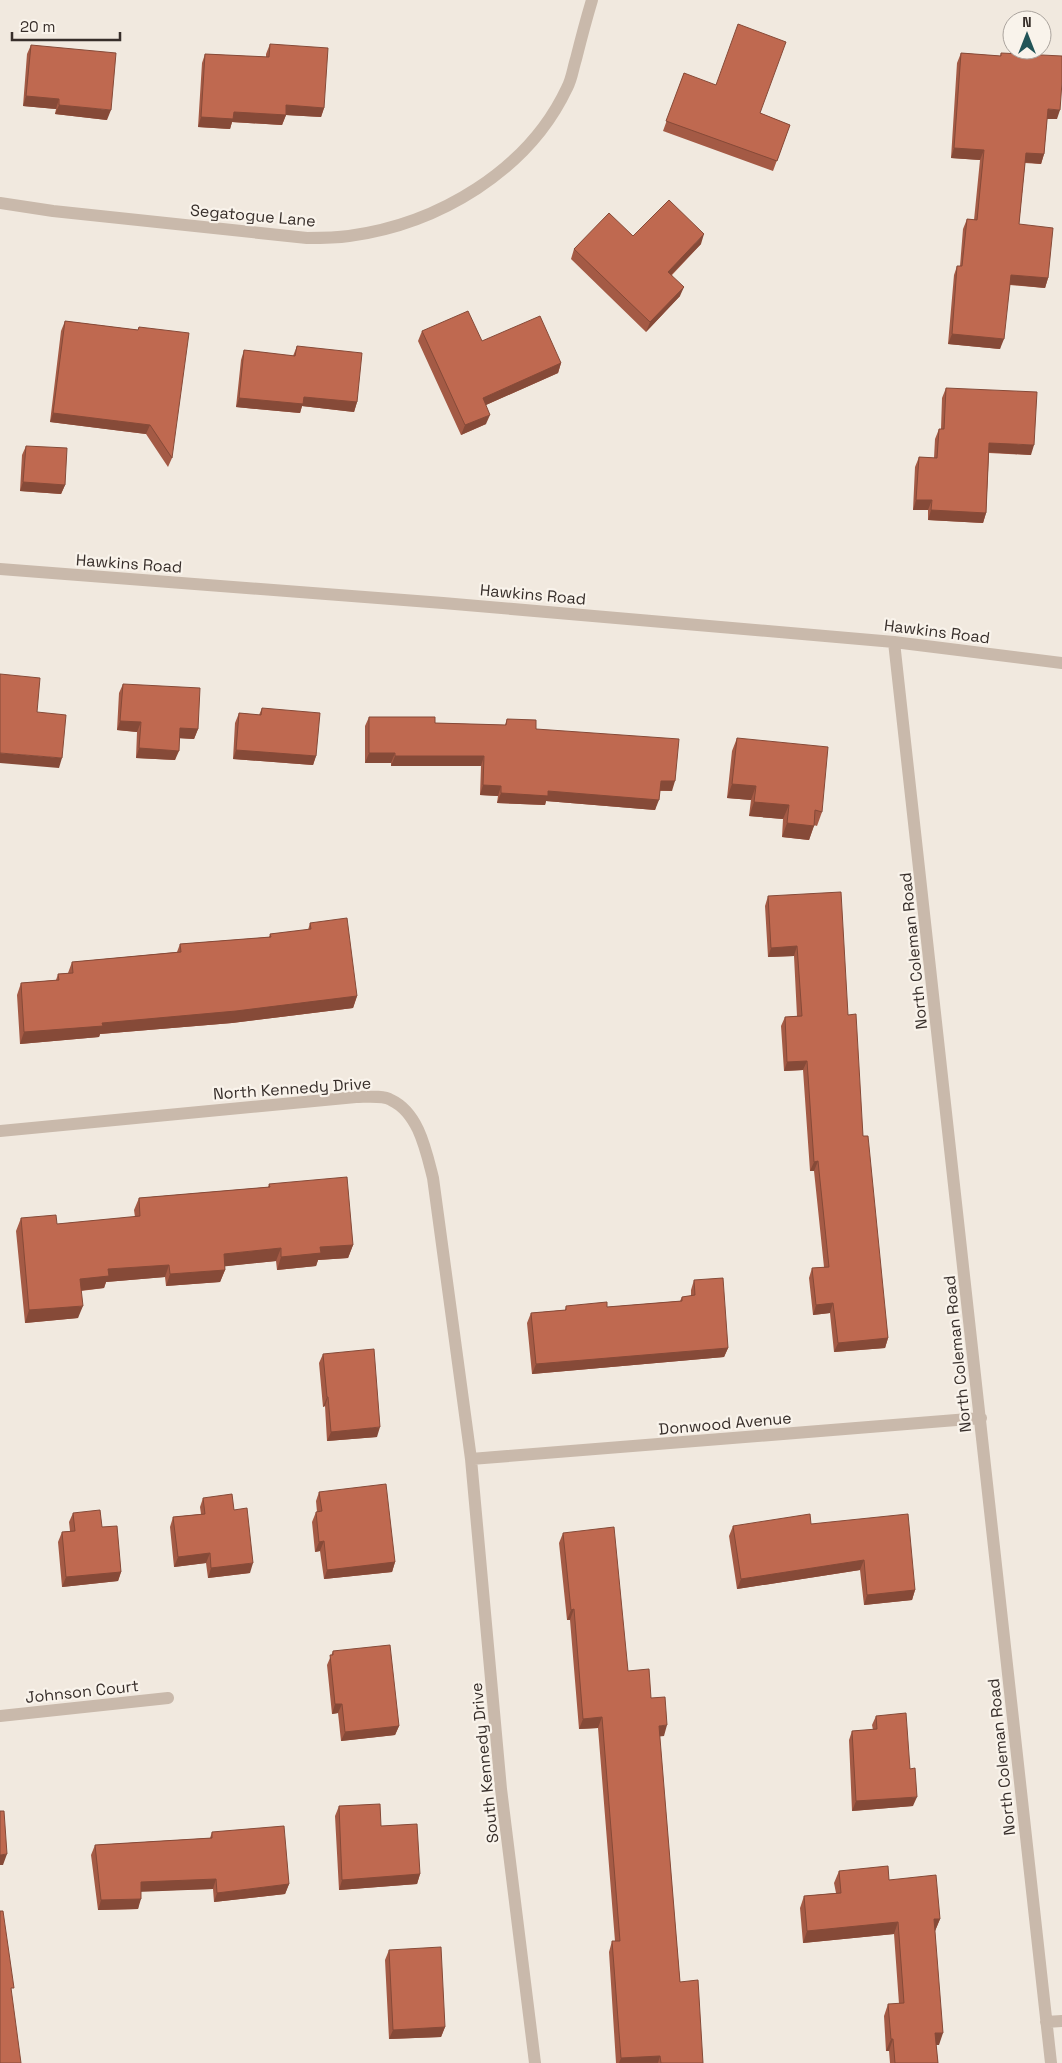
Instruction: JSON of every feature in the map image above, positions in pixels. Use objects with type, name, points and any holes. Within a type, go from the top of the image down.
[{"type":"street","name":"Segatogue Lane","points":[[0,204],[307,238],[349,236],[393,227],[435,211],[470,193],[498,174],[526,149],[547,122],[568,88],[592,0]]},
{"type":"street","name":"Hawkins Road","points":[[0,569],[443,602],[894,642],[1062,663]]},
{"type":"street","name":"North Coleman Road","points":[[894,642],[1051,2063]]},
{"type":"street","name":"North Kennedy Drive","points":[[0,1130],[356,1097],[391,1099],[411,1116],[425,1147],[433,1178],[471,1459]]},
{"type":"street","name":"Donwood Avenue","points":[[471,1459],[981,1418]]},
{"type":"street","name":"South Kennedy Drive","points":[[471,1459],[501,1789],[535,2063]]},
{"type":"street","name":"Johnson Court","points":[[0,1716],[168,1698]]},
{"type":"street","points":[[1046,2022],[1062,2021]]},
{"type":"building","points":[[738,24],[786,42],[760,113],[790,125],[777,161],[666,121],[684,73],[716,85]]},
{"type":"building","points":[[270,44],[328,48],[324,108],[286,105],[286,115],[234,112],[233,119],[201,117],[205,54],[269,57]]},
{"type":"building","points":[[31,45],[116,53],[111,110],[59,105],[59,99],[26,96]]},
{"type":"building","points":[[961,53],[1001,56],[1002,53],[1002,60],[1052,60],[1052,56],[1062,56],[1060,110],[1048,109],[1044,154],[1026,153],[1019,224],[1053,228],[1048,278],[1011,275],[1004,339],[952,334],[957,266],[962,266],[967,219],[977,220],[984,150],[954,148]]},
{"type":"building","points":[[669,200],[704,234],[668,272],[684,287],[650,322],[574,249],[609,213],[633,236]]},
{"type":"building","points":[[468,311],[482,341],[540,316],[561,363],[483,398],[490,415],[465,425],[422,331]]},
{"type":"building","points":[[65,321],[138,330],[139,327],[189,333],[172,458],[150,425],[53,413]]},
{"type":"building","points":[[297,346],[362,353],[357,402],[304,397],[303,404],[239,398],[244,350],[295,356]]},
{"type":"building","points":[[946,388],[1037,392],[1034,445],[989,443],[986,513],[931,510],[932,500],[916,500],[919,457],[937,458],[939,429],[944,429]]},
{"type":"building","points":[[26,446],[67,448],[65,485],[23,482]]},
{"type":"building","points":[[0,674],[40,678],[37,712],[66,715],[62,758],[0,753]]},
{"type":"building","points":[[123,684],[200,688],[198,729],[180,728],[179,751],[139,748],[141,722],[120,721]]},
{"type":"building","points":[[262,708],[320,713],[316,756],[236,750],[239,713],[261,715]]},
{"type":"building","points":[[369,717],[435,717],[435,723],[506,725],[507,719],[536,720],[536,729],[679,739],[675,781],[661,781],[659,800],[548,791],[548,796],[501,793],[501,786],[483,785],[484,756],[395,756],[395,753],[369,753]]},
{"type":"building","points":[[737,738],[828,747],[822,812],[815,810],[814,826],[787,823],[789,805],[754,802],[756,786],[732,784]]},
{"type":"building","points":[[841,892],[848,1015],[856,1014],[863,1136],[868,1136],[888,1338],[838,1343],[833,1303],[816,1305],[812,1268],[829,1267],[818,1161],[814,1162],[807,1061],[787,1062],[785,1017],[802,1016],[797,946],[771,948],[768,896]]},
{"type":"building","points":[[347,918],[357,996],[236,1011],[102,1023],[103,1026],[24,1032],[21,983],[59,980],[58,974],[73,973],[72,962],[181,952],[180,944],[271,937],[270,934],[311,929],[310,923]]},
{"type":"building","points":[[347,1177],[353,1245],[320,1247],[321,1253],[281,1257],[281,1248],[224,1254],[225,1270],[170,1274],[169,1265],[108,1269],[109,1276],[80,1279],[83,1306],[29,1310],[21,1218],[56,1215],[57,1224],[140,1216],[139,1198],[270,1187],[269,1184]]},
{"type":"building","points":[[723,1278],[728,1348],[536,1364],[531,1313],[566,1310],[566,1306],[607,1302],[607,1307],[682,1301],[682,1297],[695,1295],[694,1280]]},
{"type":"building","points":[[374,1349],[380,1427],[331,1432],[323,1354]]},
{"type":"building","points":[[386,1484],[395,1562],[327,1570],[324,1541],[319,1542],[316,1512],[322,1511],[319,1492]]},
{"type":"building","points":[[232,1494],[234,1510],[247,1508],[253,1563],[211,1568],[210,1553],[178,1557],[173,1517],[205,1514],[203,1498]]},
{"type":"building","points":[[100,1510],[102,1527],[117,1526],[121,1572],[66,1577],[62,1532],[75,1531],[73,1513]]},
{"type":"building","points":[[810,1514],[811,1524],[908,1514],[915,1590],[867,1595],[864,1560],[741,1579],[733,1526]]},
{"type":"building","points":[[614,1527],[628,1671],[649,1669],[651,1698],[665,1697],[667,1725],[659,1726],[680,1982],[698,1980],[703,2063],[661,2063],[660,2056],[621,2058],[612,1941],[620,1941],[602,1717],[583,1719],[574,1609],[571,1610],[563,1533]]},
{"type":"building","points":[[390,1645],[399,1726],[345,1732],[342,1704],[335,1704],[330,1655],[333,1655],[333,1651]]},
{"type":"building","points":[[906,1713],[910,1769],[915,1768],[917,1797],[856,1801],[852,1731],[877,1729],[876,1716]]},
{"type":"building","points":[[380,1804],[381,1826],[417,1824],[420,1874],[342,1880],[339,1806]]},
{"type":"building","points":[[0,1811],[4,1811],[7,1854],[0,1855]]},
{"type":"building","points":[[284,1826],[289,1884],[217,1893],[216,1879],[141,1882],[141,1899],[101,1900],[95,1845],[212,1838],[212,1832]]},
{"type":"building","points":[[888,1866],[889,1880],[936,1875],[940,1919],[934,1919],[943,2033],[935,2033],[938,2063],[895,2063],[888,2004],[904,2003],[898,1922],[807,1931],[804,1896],[841,1893],[839,1871]]},
{"type":"building","points":[[0,1911],[3,1911],[14,1988],[11,1988],[21,2063],[0,2063]]},
{"type":"building","points":[[441,1947],[445,2027],[393,2030],[389,1950]]}]
